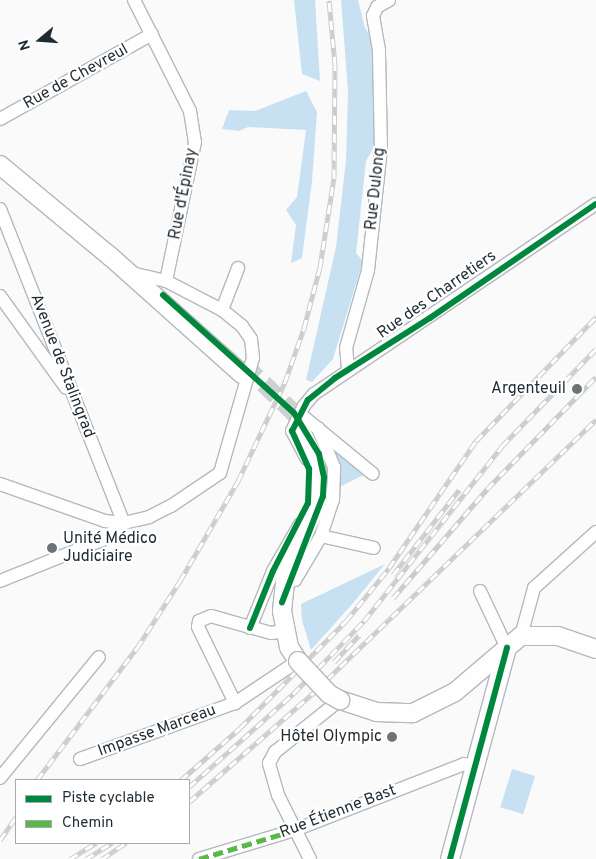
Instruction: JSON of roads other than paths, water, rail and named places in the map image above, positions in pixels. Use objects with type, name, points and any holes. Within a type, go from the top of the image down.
[{"type":"main road","points":[[0,165],[243,370],[136,274],[111,257]]},
{"type":"main road","points":[[282,602],[288,580],[323,496],[322,466],[310,432]]},
{"type":"main road","points":[[310,432],[319,492],[314,511],[286,573],[282,602],[284,631],[298,661],[330,694],[340,700],[376,712],[413,713],[441,702],[481,671],[521,636],[558,636],[596,649]]},
{"type":"main road","points":[[450,859],[498,688],[507,648]]},
{"type":"main road","points":[[481,671],[498,688]]},
{"type":"street","name":"Rue d'Épinay","points":[[134,0],[190,111],[195,142],[166,280]]},
{"type":"street","name":"Rue Dulong","points":[[348,369],[344,357],[368,270],[381,149],[379,50],[372,16],[377,7],[389,0]]},
{"type":"street","name":"Rue de Chevreul","points":[[0,119],[152,34]]},
{"type":"street","name":"Rue des Charretiers","points":[[250,628],[310,492],[306,459],[292,435],[300,414],[314,394],[348,369],[416,328],[596,204]]},
{"type":"street","name":"Avenue de Stalingrad","points":[[0,209],[124,523]]},
{"type":"street","points":[[222,310],[238,268]]},
{"type":"street","points":[[0,484],[105,520],[124,523],[149,517],[171,506],[220,473],[253,358],[248,333],[222,310],[186,294],[166,280],[136,274]]},
{"type":"street","points":[[0,296],[77,404]]},
{"type":"street","points":[[288,580],[295,580],[321,536],[336,482],[329,451],[310,432],[300,414]]},
{"type":"street","points":[[310,432],[373,474]]},
{"type":"street","points":[[0,581],[102,540],[124,523]]},
{"type":"street","points":[[521,636],[534,588],[596,532]]},
{"type":"street","points":[[321,536],[374,548]]},
{"type":"street","points":[[480,590],[507,648]]},
{"type":"street","points":[[235,704],[200,633],[199,621],[211,616],[271,634],[284,631]]},
{"type":"street","points":[[0,778],[99,657]]},
{"type":"street","name":"Impasse Marceau","points":[[80,759],[235,704],[298,661]]},
{"type":"street","points":[[310,859],[278,795],[270,763],[275,752],[340,700]]},
{"type":"street","name":"Rue Étienne Bast","points":[[199,859],[294,830],[464,764],[475,768]]},
{"type":"tunnel","points":[[244,365],[294,413],[307,432]]},
{"type":"railway","points":[[38,779],[137,648],[180,581],[238,481],[285,382],[304,328],[320,267],[334,178],[335,65],[329,0]]},
{"type":"railway","points":[[182,779],[240,728],[346,621],[389,568],[476,441],[596,317]]},
{"type":"railway","points":[[190,786],[293,694],[364,621],[502,446],[596,349]]},
{"type":"railway","points":[[393,598],[487,489],[596,377]]},
{"type":"railway","points":[[190,801],[314,692],[596,420]]},
{"type":"railway","points":[[393,575],[459,490]]},
{"type":"railway","points":[[334,662],[359,635]]},
{"type":"railway","points":[[0,840],[15,818]]},
{"type":"railway","points":[[70,859],[94,844]]},
{"type":"railway","points":[[86,859],[110,844]]},
{"type":"railway","points":[[102,859],[124,844]]},
{"type":"place","name":"Argenteuil","points":[[577,389]]},
{"type":"place","name":"Unité Médico Judiciaire","points":[[52,548]]},
{"type":"place","name":"Hôtel Olympic","points":[[392,737]]}]
